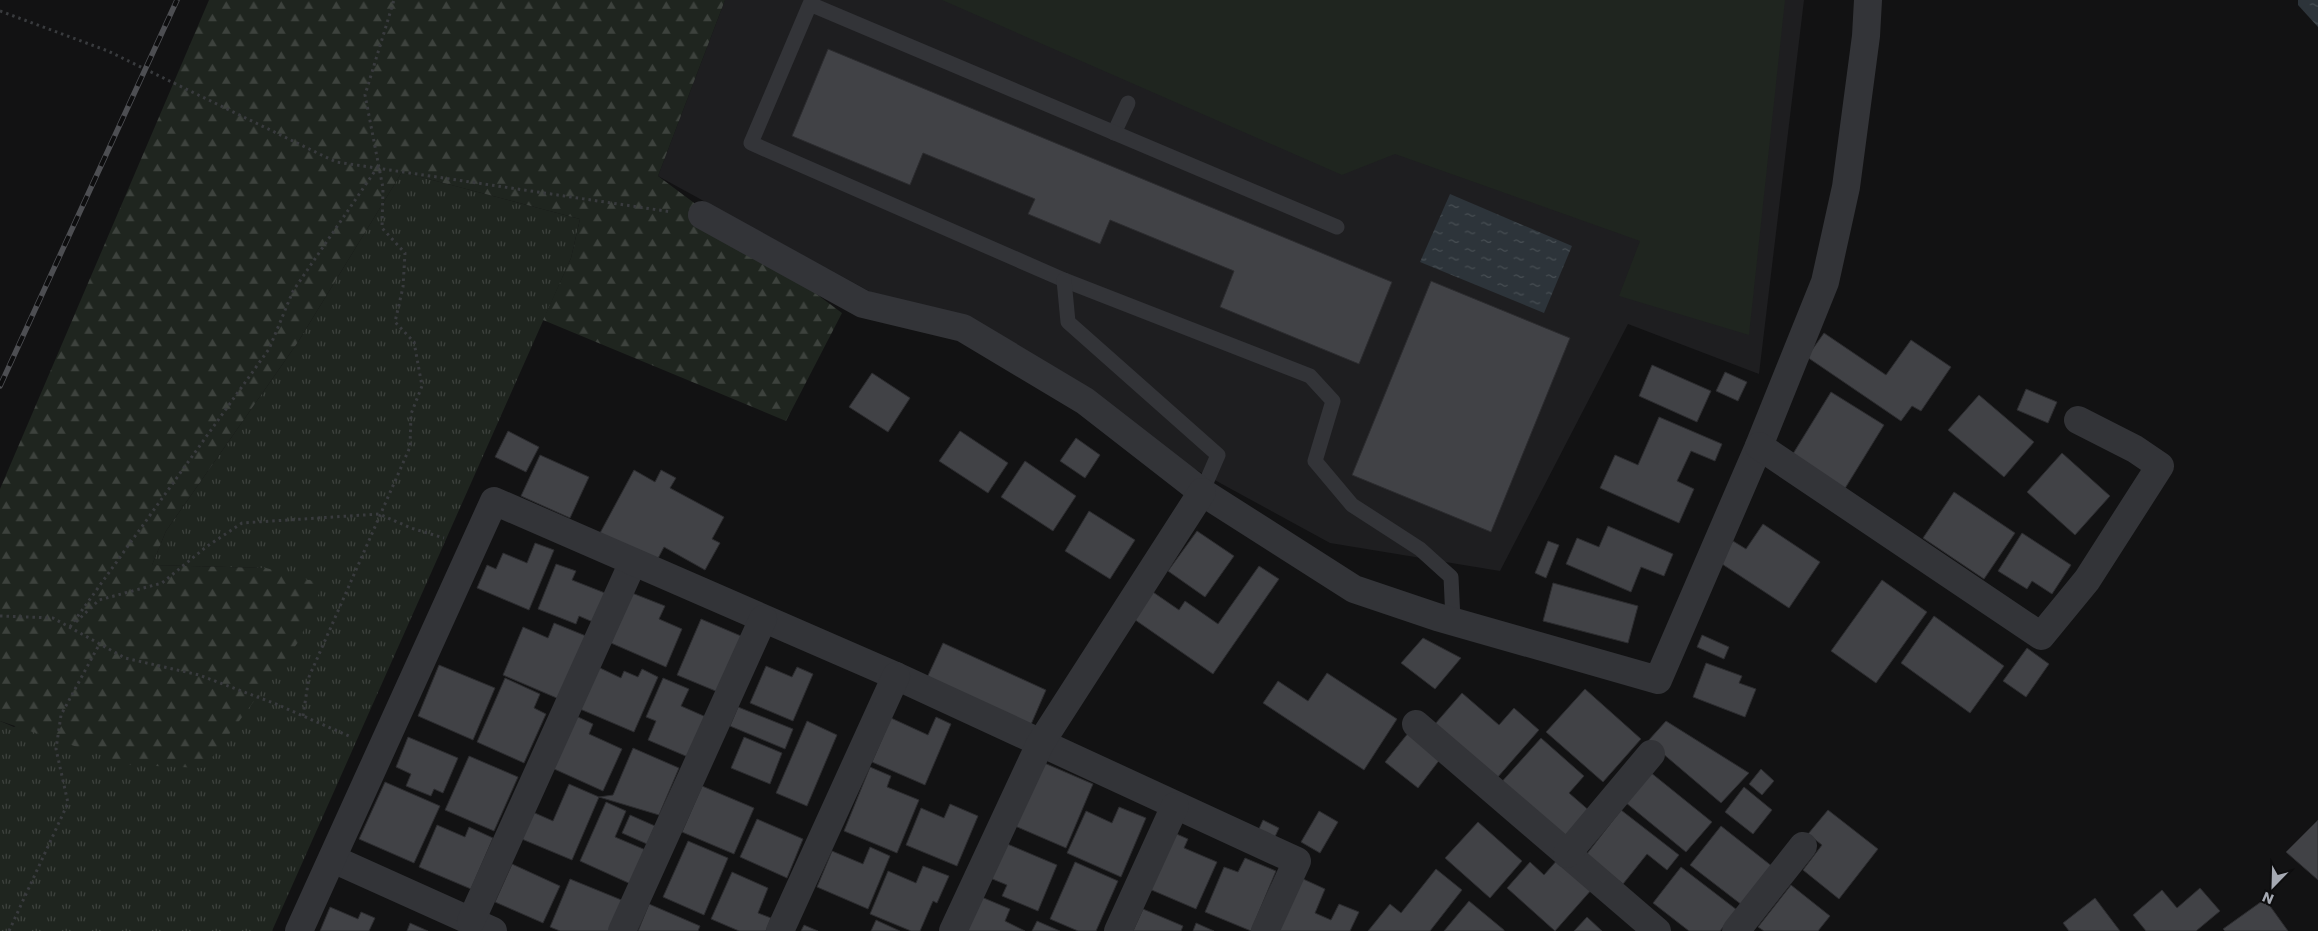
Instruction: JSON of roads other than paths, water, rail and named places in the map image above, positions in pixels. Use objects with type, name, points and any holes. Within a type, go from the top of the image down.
[{"type":"street","points":[[702,216],[863,304],[963,328],[1086,401],[1202,492],[1354,589],[1437,617],[1453,620],[1658,680],[1759,446],[1825,282],[1846,187],[1866,36],[1868,0]]},
{"type":"street","points":[[1759,446],[2040,636],[2088,580],[2160,466],[2136,449],[2078,420]]},
{"type":"street","points":[[953,931],[1040,744],[1202,492]]},
{"type":"street","points":[[299,931],[494,501],[763,620],[896,676],[1297,861],[1265,931]]},
{"type":"street","points":[[333,859],[467,924],[633,562]]},
{"type":"street","points":[[622,931],[763,620]]},
{"type":"street","points":[[780,931],[896,676]]},
{"type":"street","points":[[1416,724],[1657,931]]},
{"type":"street","points":[[1567,854],[1651,754]]},
{"type":"street","points":[[1118,931],[1175,806]]},
{"type":"street","points":[[1736,931],[1803,846]]},
{"type":"lane","points":[[1337,227],[810,4],[751,143],[1064,280],[1310,376],[1333,401],[1315,461],[1352,505],[1420,549],[1451,577],[1453,620]]},
{"type":"lane","points":[[1114,133],[1128,103]]},
{"type":"lane","points":[[1064,280],[1068,322],[1218,455],[1202,492]]},
{"type":"water","points":[[2298,0],[2318,0],[2318,27],[2298,5]]},
{"type":"water","points":[[1450,194],[1572,246],[1544,313],[1420,262]]},
{"type":"railway","points":[[0,386],[177,0]]}]
